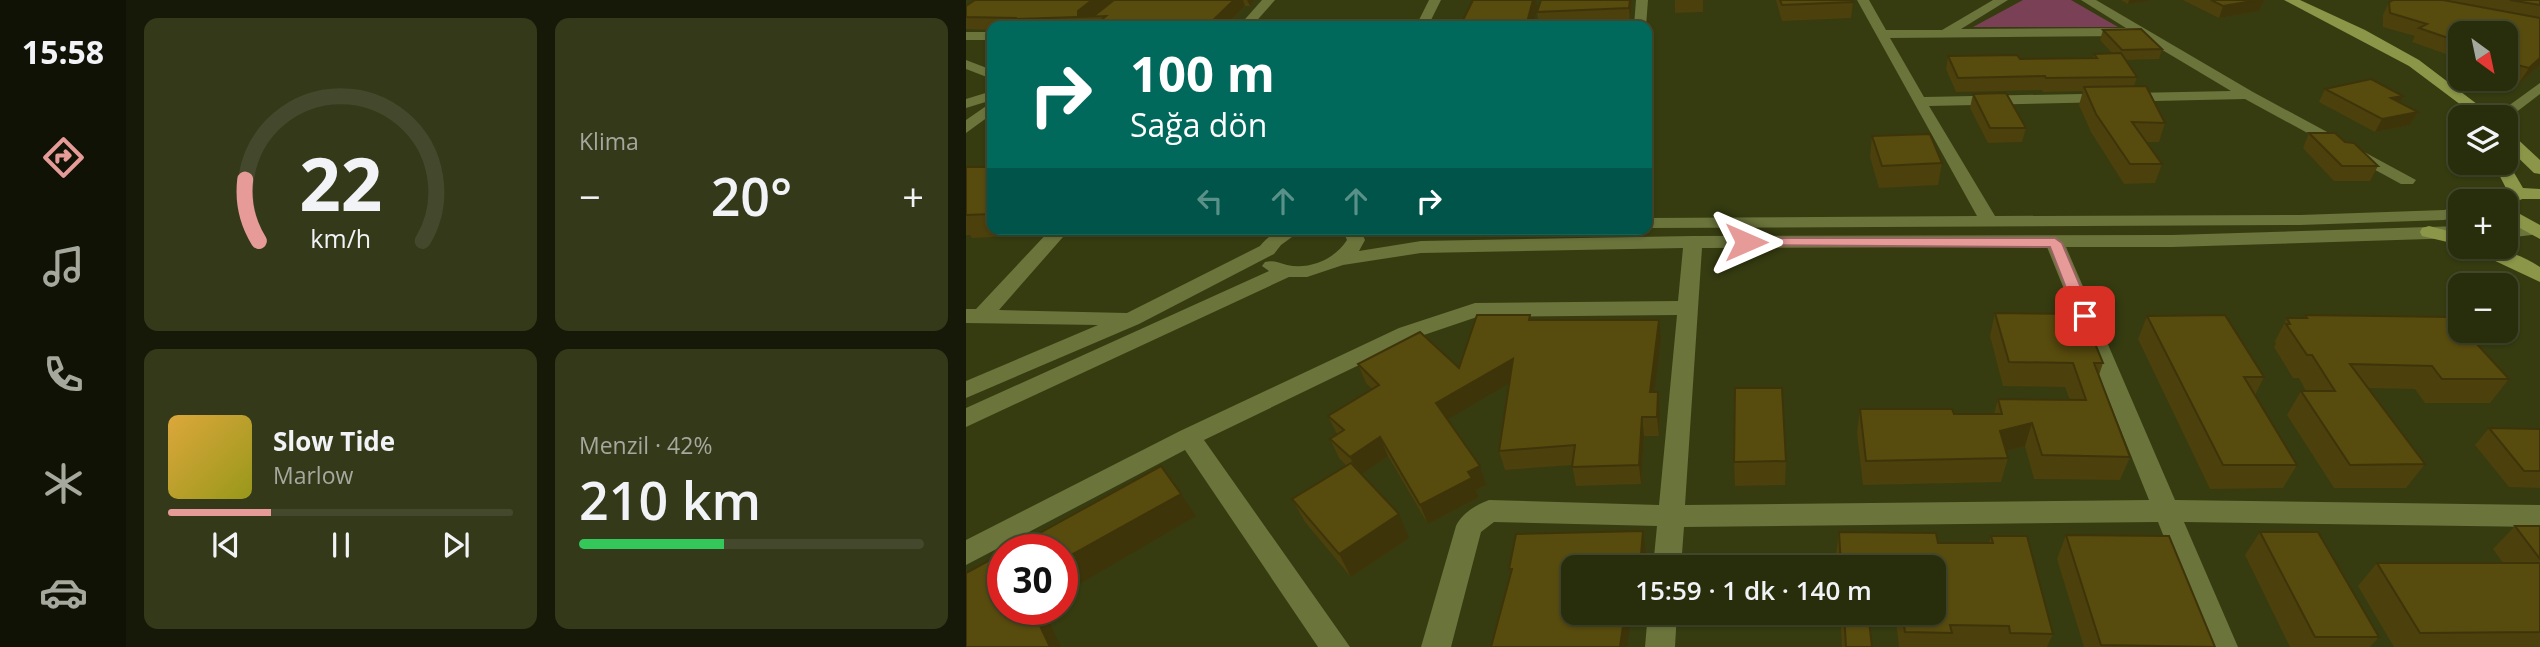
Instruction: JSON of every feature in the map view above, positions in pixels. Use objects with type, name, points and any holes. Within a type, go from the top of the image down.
[{"type":"main road","points":[[2271,0],[2346,35],[2450,105]]},
{"type":"main road","points":[[2290,0],[2360,33],[2414,63],[2470,105]]},
{"type":"main road","points":[[2518,148],[2540,169]]},
{"type":"main road","points":[[2518,198],[2540,194]]},
{"type":"main road","points":[[2518,220],[2537,232]]},
{"type":"main road","points":[[2429,232],[2448,237]]},
{"type":"main road","points":[[2510,259],[2540,276]]},
{"type":"street","points":[[1250,21],[1269,0]]},
{"type":"street","points":[[1424,21],[1435,0]]},
{"type":"street","points":[[1640,21],[1642,0]]},
{"type":"street","points":[[1863,0],[1988,219]]},
{"type":"street","points":[[1945,33],[2002,0]]},
{"type":"street","points":[[2087,0],[2248,95],[2407,180]]},
{"type":"street","points":[[1882,34],[2143,32]]},
{"type":"street","points":[[966,36],[987,36]]},
{"type":"street","points":[[966,64],[987,73]]},
{"type":"street","points":[[2516,105],[2540,87]]},
{"type":"street","points":[[1919,102],[2248,95]]},
{"type":"street","points":[[966,104],[987,97]]},
{"type":"street","points":[[966,128],[987,111]]},
{"type":"street","points":[[1652,223],[2311,219],[2448,214]]},
{"type":"street","points":[[966,418],[1286,271],[1320,268],[1339,260],[1421,247],[1693,242],[2055,243],[2448,232]]},
{"type":"street","points":[[2518,232],[2537,232]]},
{"type":"street","points":[[974,316],[1055,235]]},
{"type":"street","points":[[966,390],[1132,319],[1267,250],[1274,241],[1284,235]]},
{"type":"street","points":[[1339,260],[1353,248],[1356,240],[1354,235]]},
{"type":"street","points":[[1668,555],[1693,242]]},
{"type":"street","points":[[2055,243],[2222,647]]},
{"type":"street","points":[[1267,250],[1266,258],[1270,265],[1286,271]]},
{"type":"street","points":[[966,553],[1189,436],[1406,332],[1475,310],[1689,308]]},
{"type":"street","points":[[974,316],[1132,319]]},
{"type":"street","points":[[1189,436],[1335,647]]},
{"type":"street","points":[[1436,647],[1469,526],[1489,511],[1671,516],[2166,511],[2540,516]]},
{"type":"street","points":[[1660,647],[1662,625]]},
{"type":"shaded area","points":[[2023,0],[2071,0],[2118,27],[1973,27]]},
{"type":"building","points":[[975,0],[1092,0],[1078,11],[1078,15],[1095,15],[1114,0],[1234,0],[1212,21],[1100,21],[1106,16],[1015,19],[1017,18],[966,17],[966,6]]},
{"type":"building","points":[[1473,0],[1533,0],[1527,21],[1462,21]]},
{"type":"building","points":[[1541,0],[1630,0],[1629,8],[1537,12]]},
{"type":"building","points":[[1780,0],[1851,0],[1853,2],[1782,5]]},
{"type":"building","points":[[2211,0],[2258,0],[2223,6]]},
{"type":"building","points":[[2443,0],[2540,18],[2540,58],[2529,68],[2518,65],[2518,21],[2448,21],[2448,38],[2419,28],[2427,24],[2390,13],[2389,2]]},
{"type":"building","points":[[2510,0],[2540,0],[2540,5]]},
{"type":"building","points":[[2141,29],[2162,49],[2122,50],[2103,30]]},
{"type":"building","points":[[2121,53],[2137,77],[1958,78],[1948,56],[2097,58],[2094,54]]},
{"type":"building","points":[[2371,79],[2403,96],[2391,98],[2418,112],[2382,119],[2325,89]]},
{"type":"building","points":[[2146,86],[2165,123],[2132,122],[2162,164],[2130,164],[2096,114],[2084,87]]},
{"type":"building","points":[[2006,93],[2026,128],[1990,128],[1973,94]]},
{"type":"building","points":[[2309,133],[2335,133],[2345,142],[2354,143],[2378,166],[2342,166]]},
{"type":"building","points":[[1930,134],[1942,163],[1882,166],[1872,136]]},
{"type":"building","points":[[966,167],[987,167],[987,214],[966,215]]},
{"type":"building","points":[[1995,313],[2083,314],[2103,363],[2094,363],[2130,457],[2042,455],[2032,423],[2000,431],[2008,458],[1866,461],[1860,409],[1952,409],[1954,414],[2002,414],[1998,399],[2086,400],[2073,363],[2009,362]]},
{"type":"building","points":[[1477,315],[1530,315],[1529,320],[1659,320],[1650,392],[1658,392],[1657,417],[1642,417],[1639,465],[1572,467],[1575,445],[1499,451],[1513,359],[1436,403],[1480,466],[1468,472],[1472,478],[1420,505],[1380,437],[1350,457],[1330,439],[1344,430],[1328,416],[1379,385],[1358,364],[1420,332],[1459,368]]},
{"type":"building","points":[[2225,315],[2264,377],[2244,377],[2297,465],[2223,465],[2147,316]]},
{"type":"building","points":[[2305,315],[2448,317],[2448,343],[2476,343],[2509,379],[2442,379],[2432,366],[2350,364],[2425,464],[2350,465],[2301,391],[2335,391],[2312,355],[2307,355],[2286,324],[2290,324],[2287,318],[2307,318]]},
{"type":"building","points":[[1735,388],[1782,388],[1786,461],[1734,462]]},
{"type":"building","points":[[2489,428],[2540,429],[2540,471],[2524,471]]},
{"type":"building","points":[[1351,463],[1399,514],[1339,554],[1292,499]]},
{"type":"building","points":[[1161,466],[1181,494],[1078,551],[1078,534],[1038,534]]},
{"type":"building","points":[[2515,526],[2540,526],[2540,559]]},
{"type":"building","points":[[1643,531],[1641,555],[1561,555],[1561,625],[1623,625],[1620,647],[1491,647],[1512,569],[1509,569],[1516,534]]},
{"type":"building","points":[[1839,532],[1936,533],[1938,543],[1993,543],[1991,536],[2027,536],[2053,634],[2010,633],[2009,626],[1950,625],[1952,633],[1905,632],[1904,625],[1946,625],[1946,555],[1840,555]]},
{"type":"building","points":[[2260,532],[2318,532],[2379,637],[2315,637]]},
{"type":"building","points":[[2066,535],[2169,536],[2215,647],[2101,645]]},
{"type":"building","points":[[987,562],[987,625],[1040,625],[1050,647],[966,647],[966,573]]},
{"type":"building","points":[[2377,563],[2540,563],[2540,632],[2420,633]]},
{"type":"building","points":[[1845,625],[1869,625],[1872,647],[1846,647]]},
{"type":"route","points":[[1746,242],[2055,243],[2085,316]]}]
